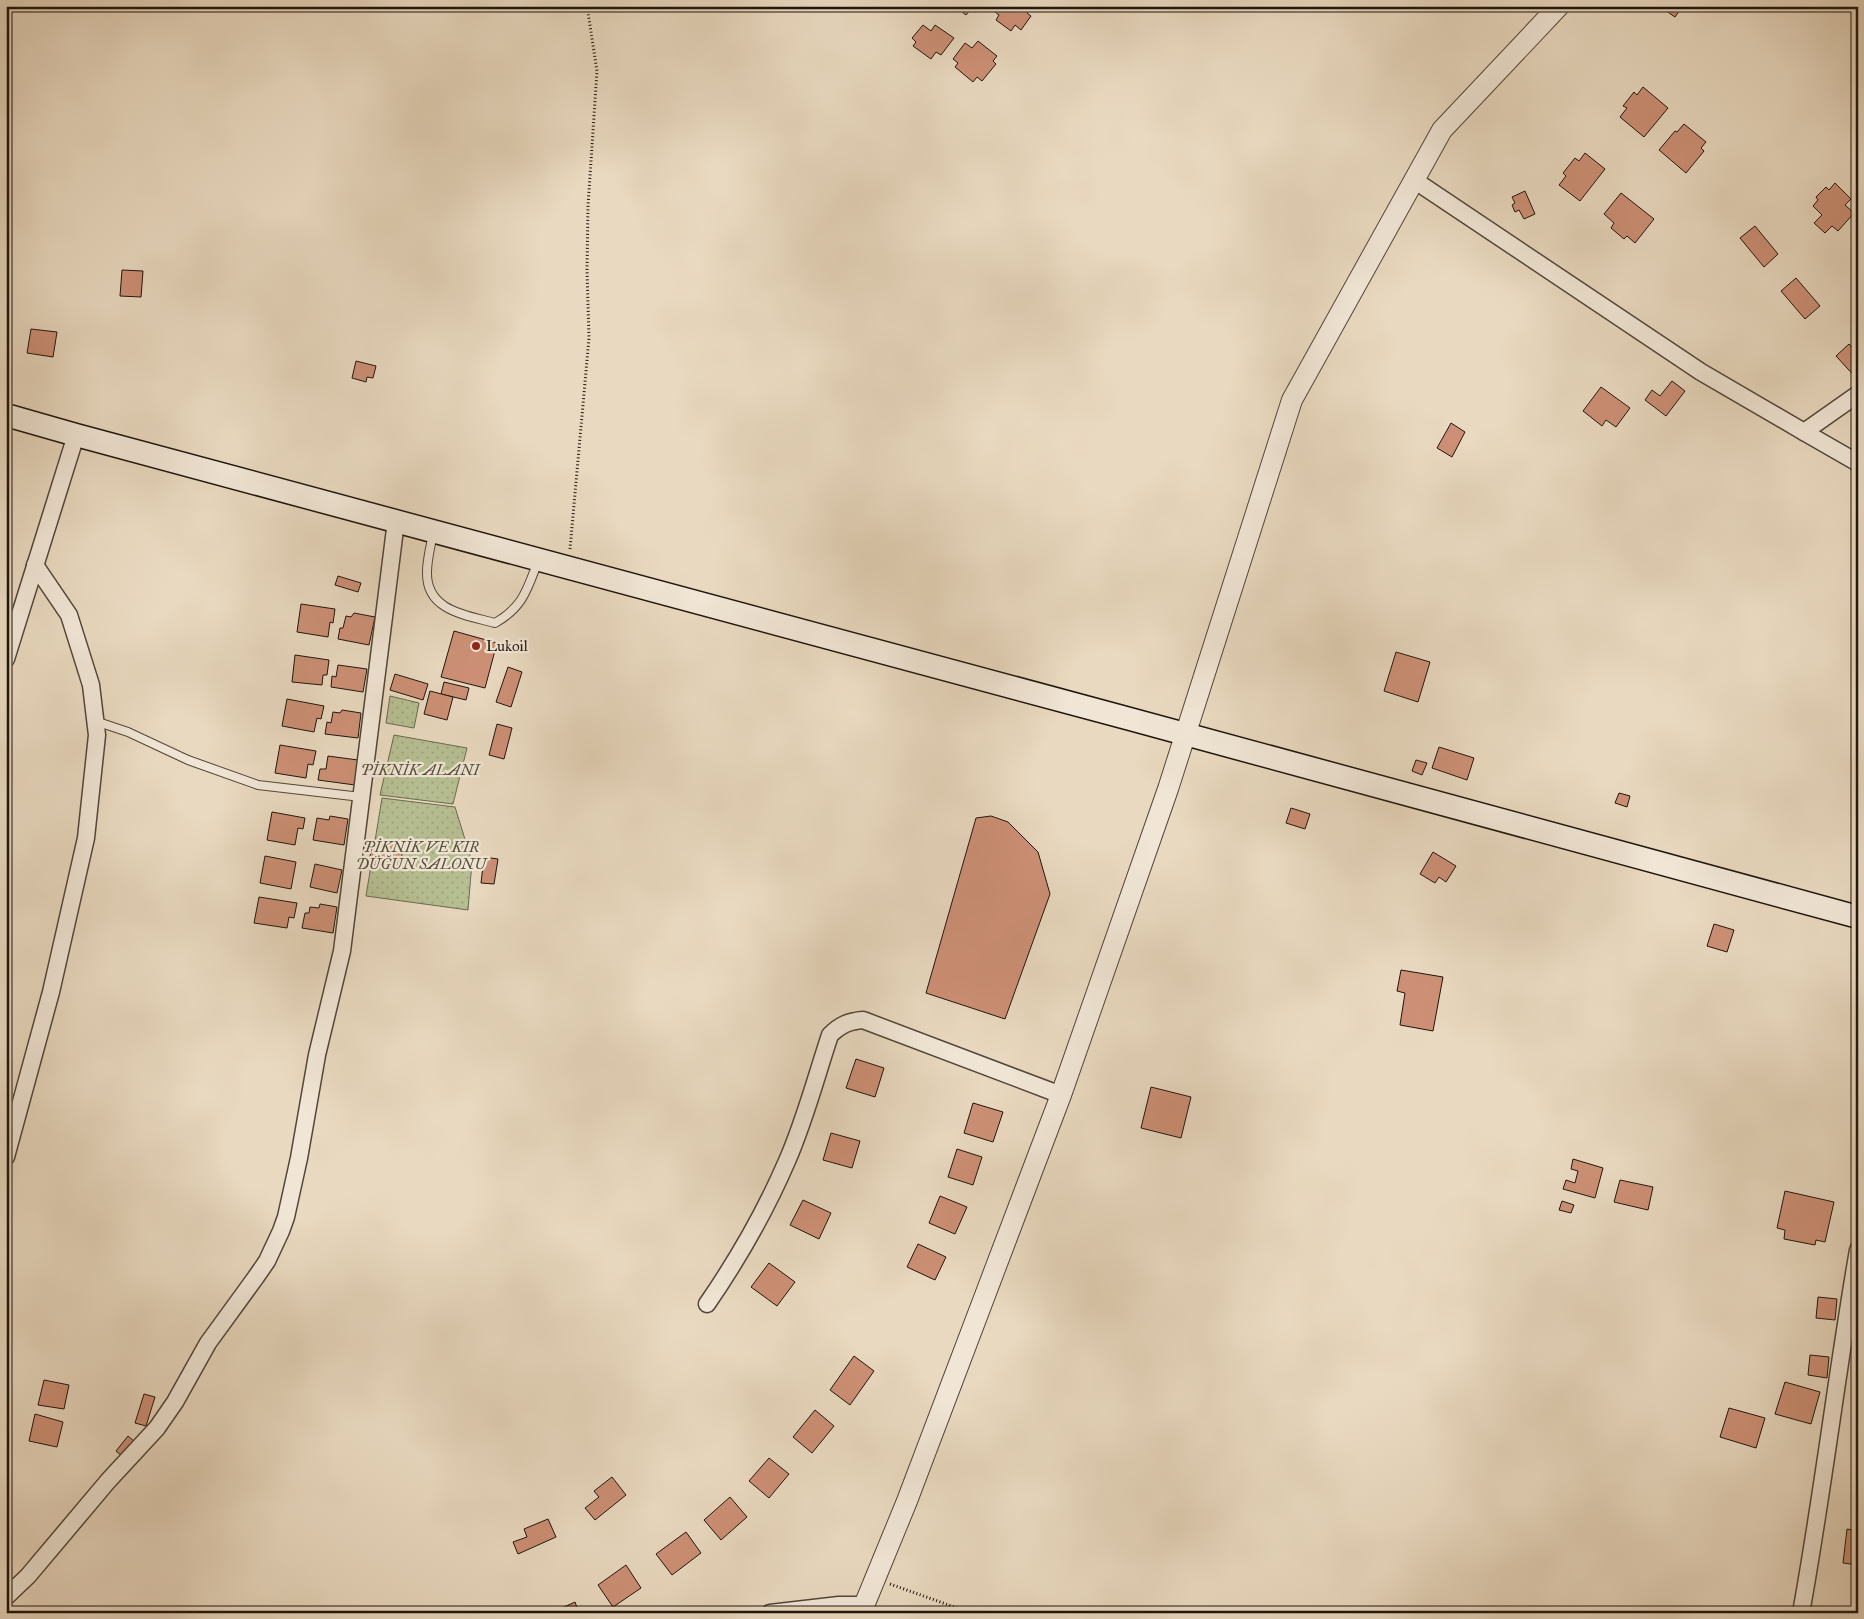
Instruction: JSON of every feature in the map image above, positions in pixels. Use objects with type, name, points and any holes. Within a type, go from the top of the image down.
[{"type":"main road","points":[[6,415],[1858,916]]},
{"type":"street","points":[[770,1613],[839,1605],[863,1609],[907,1501],[1061,1095],[1186,734],[1292,400],[1442,130],[1559,6]]},
{"type":"street","points":[[1414,180],[1701,372],[1858,463]]},
{"type":"street","points":[[1804,432],[1858,394]]},
{"type":"street","points":[[6,659],[76,435]]},
{"type":"street","points":[[6,1596],[28,1576],[108,1481],[157,1428],[175,1402],[208,1343],[256,1277],[276,1244],[286,1217],[299,1158],[317,1055],[342,951],[396,521]]},
{"type":"street","points":[[6,1157],[51,992],[86,838],[96,734],[91,686],[69,615],[36,565]]},
{"type":"street","points":[[707,1304],[734,1264],[770,1200],[804,1118],[830,1035],[836,1029],[850,1022],[863,1020],[1061,1095]]},
{"type":"street","points":[[1801,1613],[1819,1512],[1843,1336],[1854,1291],[1858,1250]]},
{"type":"lane","points":[[433,531],[427,572],[428,581],[436,598],[450,611],[495,623],[504,618],[519,604],[524,596],[538,559]]},
{"type":"lane","points":[[95,721],[128,732],[188,760],[258,786],[361,797]]},
{"type":"path","points":[[568,567],[589,338],[588,206],[597,71],[587,6]]},
{"type":"path","points":[[875,1580],[918,1593],[971,1613]]},
{"type":"green space","points":[[390,696],[419,703],[414,728],[386,723]]},
{"type":"green space","name":"PİKNİK ALANI","points":[[394,735],[467,748],[453,804],[380,795]]},
{"type":"green space","name":"PİKNİK VE KIR DÜĞUN SALONU","points":[[382,798],[455,807],[472,862],[468,910],[366,896]]},
{"type":"building","points":[[954,6],[979,6],[974,12],[971,9],[966,15]]},
{"type":"building","points":[[999,6],[1027,6],[1030,8],[1027,13],[1031,16],[1021,30],[1015,25],[1011,31],[996,20],[999,15],[995,12]]},
{"type":"building","points":[[1663,6],[1682,7],[1675,17],[1662,8]]},
{"type":"building","points":[[923,25],[931,31],[935,25],[954,38],[941,55],[936,52],[931,59],[913,46],[916,42],[912,38]]},
{"type":"building","points":[[978,41],[997,56],[993,61],[996,64],[982,81],[977,77],[973,82],[955,67],[958,63],[953,59],[965,43],[972,48]]},
{"type":"building","points":[[1643,87],[1668,108],[1644,137],[1620,117],[1627,108],[1623,106],[1634,92],[1637,95]]},
{"type":"building","points":[[1684,124],[1706,142],[1701,148],[1704,151],[1686,173],[1659,150],[1675,131],[1677,132]]},
{"type":"building","points":[[1585,153],[1605,169],[1580,201],[1559,185],[1566,176],[1563,173],[1575,158],[1579,161]]},
{"type":"building","points":[[1835,183],[1851,199],[1845,205],[1854,213],[1838,231],[1832,226],[1825,233],[1814,223],[1822,215],[1813,206],[1818,200],[1816,197],[1826,187],[1829,190]]},
{"type":"building","points":[[1525,191],[1535,214],[1524,219],[1519,210],[1515,212],[1512,205],[1515,203],[1512,197]]},
{"type":"building","points":[[1621,193],[1654,219],[1635,243],[1627,236],[1624,239],[1611,228],[1614,223],[1604,214]]},
{"type":"building","points":[[1755,226],[1778,254],[1764,267],[1740,238]]},
{"type":"building","points":[[122,270],[143,271],[141,297],[120,296]]},
{"type":"building","points":[[1796,278],[1820,306],[1805,319],[1781,291]]},
{"type":"building","points":[[31,329],[57,332],[53,357],[27,353]]},
{"type":"building","points":[[1849,344],[1858,354],[1858,380],[1836,356]]},
{"type":"building","points":[[356,361],[376,366],[373,378],[367,377],[366,382],[352,378]]},
{"type":"building","points":[[1672,381],[1685,391],[1666,416],[1645,400],[1652,390],[1660,396]]},
{"type":"building","points":[[1601,387],[1630,408],[1616,427],[1606,420],[1602,426],[1583,411]]},
{"type":"building","points":[[1451,423],[1465,432],[1452,457],[1437,448]]},
{"type":"building","points":[[338,576],[361,583],[358,592],[335,585]]},
{"type":"building","points":[[301,604],[335,609],[333,623],[330,622],[328,637],[297,632]]},
{"type":"building","points":[[354,613],[375,617],[369,645],[338,639],[340,628],[343,628],[346,616],[351,617]]},
{"type":"building","points":[[454,631],[497,643],[485,688],[441,677]]},
{"type":"building","points":[[1396,652],[1430,662],[1418,702],[1384,691]]},
{"type":"building","points":[[295,655],[329,660],[327,675],[323,675],[322,685],[292,682]]},
{"type":"building","points":[[338,665],[367,669],[363,692],[331,687],[332,676],[336,677]]},
{"type":"building","points":[[508,667],[522,672],[511,707],[496,702]]},
{"type":"building","points":[[395,674],[428,684],[423,700],[390,690]]},
{"type":"building","points":[[444,682],[469,688],[466,700],[441,694]]},
{"type":"building","points":[[430,691],[453,697],[447,720],[424,714]]},
{"type":"building","points":[[287,699],[324,706],[321,719],[317,718],[314,732],[282,726]]},
{"type":"building","points":[[342,710],[361,713],[358,738],[325,734],[327,722],[331,723],[333,712],[340,713]]},
{"type":"building","points":[[497,724],[512,728],[504,759],[489,755]]},
{"type":"building","points":[[280,745],[316,751],[313,765],[308,764],[306,778],[275,773]]},
{"type":"building","points":[[1439,747],[1474,758],[1467,780],[1432,768]]},
{"type":"building","points":[[328,756],[358,760],[355,785],[318,780],[320,769],[326,769]]},
{"type":"building","points":[[1416,760],[1427,763],[1422,775],[1412,771]]},
{"type":"building","points":[[1619,793],[1630,796],[1627,807],[1615,803]]},
{"type":"building","points":[[1291,808],[1310,814],[1305,829],[1286,823]]},
{"type":"building","points":[[272,812],[305,818],[303,829],[298,828],[295,845],[267,840]]},
{"type":"building","points":[[330,816],[348,819],[344,845],[313,840],[317,818],[329,820]]},
{"type":"building","points":[[991,816],[1008,822],[1038,852],[1050,894],[1005,1019],[926,993],[976,818]]},
{"type":"building","points":[[374,840],[404,845],[399,869],[368,864]]},
{"type":"building","points":[[1433,852],[1456,866],[1446,882],[1439,877],[1435,883],[1420,874]]},
{"type":"building","points":[[265,856],[296,862],[291,889],[260,883]]},
{"type":"building","points":[[484,857],[498,859],[494,884],[481,883]]},
{"type":"building","points":[[315,864],[342,870],[337,893],[310,887]]},
{"type":"building","points":[[259,897],[297,903],[294,918],[289,917],[287,928],[254,923]]},
{"type":"building","points":[[320,904],[337,907],[333,933],[302,928],[305,913],[309,913],[310,907],[319,908]]},
{"type":"building","points":[[1714,924],[1734,930],[1727,952],[1707,946]]},
{"type":"building","points":[[1401,970],[1443,977],[1433,1031],[1400,1025],[1405,993],[1397,991]]},
{"type":"building","points":[[856,1059],[884,1068],[875,1097],[846,1088]]},
{"type":"building","points":[[1151,1087],[1191,1097],[1181,1138],[1141,1128]]},
{"type":"building","points":[[973,1103],[1003,1112],[993,1142],[964,1133]]},
{"type":"building","points":[[831,1133],[860,1141],[852,1168],[823,1160]]},
{"type":"building","points":[[957,1149],[982,1157],[973,1185],[948,1177]]},
{"type":"building","points":[[1573,1159],[1603,1168],[1595,1198],[1563,1189],[1566,1180],[1575,1183],[1578,1171],[1571,1169]]},
{"type":"building","points":[[1620,1180],[1653,1187],[1648,1210],[1614,1202]]},
{"type":"building","points":[[1785,1191],[1834,1202],[1825,1242],[1816,1240],[1815,1245],[1784,1239],[1785,1230],[1777,1228]]},
{"type":"building","points":[[940,1196],[967,1207],[955,1234],[929,1223]]},
{"type":"building","points":[[803,1200],[831,1213],[819,1239],[790,1225]]},
{"type":"building","points":[[1562,1201],[1574,1205],[1571,1213],[1559,1210]]},
{"type":"building","points":[[918,1244],[946,1257],[935,1280],[907,1267]]},
{"type":"building","points":[[769,1263],[795,1282],[777,1306],[751,1287]]},
{"type":"building","points":[[1818,1297],[1837,1299],[1835,1320],[1816,1318]]},
{"type":"building","points":[[1810,1355],[1829,1357],[1827,1378],[1808,1375]]},
{"type":"building","points":[[854,1356],[874,1371],[850,1405],[830,1390]]},
{"type":"building","points":[[44,1380],[69,1385],[64,1409],[38,1405]]},
{"type":"building","points":[[1785,1382],[1820,1392],[1811,1424],[1775,1414]]},
{"type":"building","points":[[144,1394],[155,1397],[146,1426],[135,1423]]},
{"type":"building","points":[[1729,1408],[1765,1418],[1756,1448],[1720,1437]]},
{"type":"building","points":[[815,1410],[834,1426],[812,1453],[793,1437]]},
{"type":"building","points":[[35,1414],[63,1422],[57,1447],[29,1441]]},
{"type":"building","points":[[128,1436],[135,1442],[122,1456],[116,1451]]},
{"type":"building","points":[[769,1458],[789,1474],[769,1498],[749,1481]]},
{"type":"building","points":[[612,1477],[626,1495],[595,1520],[585,1508],[599,1497],[594,1491]]},
{"type":"building","points":[[730,1497],[747,1517],[721,1540],[704,1520]]},
{"type":"building","points":[[548,1519],[556,1537],[518,1554],[513,1542],[527,1537],[524,1529]]},
{"type":"building","points":[[1847,1529],[1858,1531],[1858,1565],[1843,1563]]},
{"type":"building","points":[[686,1532],[701,1553],[672,1575],[656,1554]]},
{"type":"building","points":[[626,1565],[641,1588],[613,1607],[598,1585]]},
{"type":"building","points":[[575,1602],[579,1613],[551,1613]]},
{"type":"building","points":[[172,1607],[179,1613],[167,1613]]},
{"type":"place","name":"Lukoil","points":[[476,646]]}]
